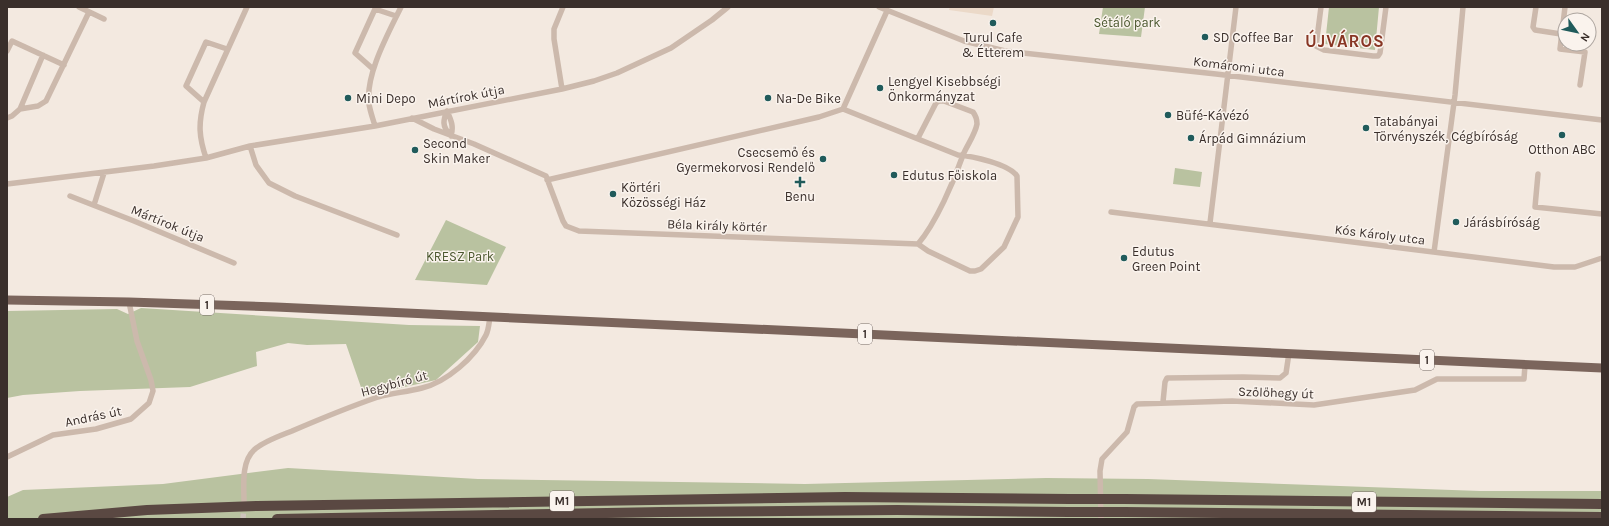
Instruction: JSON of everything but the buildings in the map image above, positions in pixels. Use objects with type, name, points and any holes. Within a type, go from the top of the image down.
[{"type":"highway","name":"M1","points":[[43,519],[147,510],[257,506],[845,497],[1602,504]]},
{"type":"highway","name":"M1","points":[[277,519],[632,512],[897,510],[1602,517]]},
{"type":"main road","name":"1","points":[[7,300],[129,302],[490,317],[1525,365],[1602,367]]},
{"type":"main road","points":[[1590,367],[1602,373]]},
{"type":"street","points":[[79,7],[104,19]]},
{"type":"street","points":[[206,158],[200,138],[200,126],[204,102],[247,7]]},
{"type":"street","points":[[375,126],[369,105],[368,93],[373,69],[401,7]]},
{"type":"street","points":[[562,89],[554,39],[554,29],[563,7]]},
{"type":"street","name":"Mártírok útja","points":[[8,183],[104,173],[206,158],[250,146],[375,126],[562,89],[594,81],[617,73],[671,48],[712,20],[728,7]]},
{"type":"street","name":"Komáromi utca","points":[[879,7],[964,41],[1005,51],[1227,75],[1602,120]]},
{"type":"street","points":[[1210,223],[1236,7]]},
{"type":"street","points":[[1321,7],[1316,46],[1324,50],[1378,56],[1380,53],[1386,7]]},
{"type":"street","points":[[1434,252],[1453,103],[1463,7]]},
{"type":"street","points":[[1536,7],[1533,27],[1535,30],[1557,33]]},
{"type":"street","points":[[373,69],[355,53],[375,9],[396,16]]},
{"type":"street","points":[[412,118],[546,176],[548,180],[811,119],[843,109],[887,10]]},
{"type":"street","points":[[20,109],[38,106],[46,101],[90,12]]},
{"type":"street","points":[[7,51],[12,41],[64,65]]},
{"type":"street","points":[[204,102],[186,86],[206,42],[227,49]]},
{"type":"street","points":[[1580,85],[1586,52]]},
{"type":"street","points":[[7,118],[12,116],[20,109],[43,55]]},
{"type":"street","points":[[918,138],[936,103],[939,101],[944,101],[973,112],[976,116],[977,122],[975,130],[929,230],[918,244]]},
{"type":"street","name":"Béla király körtér","points":[[548,180],[566,226],[579,231],[918,244],[928,251],[970,271],[981,269],[1004,248],[1018,217],[1017,176],[1009,168],[963,155],[958,155],[843,109]]},
{"type":"street","points":[[447,111],[443,120],[445,130],[451,136]]},
{"type":"street","points":[[250,146],[256,165],[269,183],[295,196],[397,235]]},
{"type":"street","points":[[94,205],[104,173]]},
{"type":"street","points":[[1538,174],[1535,207],[1602,214]]},
{"type":"street","name":"Mártírok útja","points":[[70,196],[234,263]]},
{"type":"street","name":"Kós Károly utca","points":[[1111,212],[1210,223],[1550,267],[1576,267],[1602,258]]},
{"type":"street","name":"András út","points":[[7,457],[53,435],[96,430],[131,419],[150,403],[153,391],[138,341],[129,302]]},
{"type":"street","name":"Hegybíró út","points":[[244,502],[245,471],[248,459],[254,450],[272,440],[357,404],[390,393],[422,388],[439,383],[456,370],[481,343],[487,333],[490,317]]},
{"type":"street","points":[[1163,402],[1165,382],[1169,377],[1280,378],[1286,373],[1289,353]]},
{"type":"street","name":"Szőlőhegy út","points":[[1101,519],[1100,471],[1102,459],[1127,432],[1135,405],[1139,403],[1232,401],[1314,405],[1415,390],[1437,378],[1524,379],[1525,365]]},
{"type":"green space","name":"Sétáló park","points":[[1103,7],[1145,7],[1141,37],[1099,34]]},
{"type":"green space","points":[[1329,7],[1379,7],[1375,50],[1325,44]]},
{"type":"green space","points":[[1175,168],[1202,172],[1200,187],[1173,184]]},
{"type":"green space","name":"KRESZ Park","points":[[446,220],[506,247],[487,285],[415,280]]},
{"type":"green space","points":[[141,308],[409,325],[480,326],[478,342],[436,380],[364,396],[346,344],[307,345],[288,343],[256,352],[257,366],[190,387],[80,391],[23,395],[7,398],[7,311],[117,309],[128,314]]},
{"type":"green space","points":[[288,468],[478,479],[805,484],[1046,478],[1148,479],[1480,491],[1602,491],[1602,519],[7,519],[7,497],[23,490],[163,484]]},
{"type":"shaded area","points":[[950,7],[994,7],[992,16],[949,10]]},
{"type":"tunnel","points":[[243,519],[244,505]]},
{"type":"place","name":"Turul Cafe & Étterem","points":[[993,23]]},
{"type":"place","name":"SD Coffee Bar","points":[[1205,37]]},
{"type":"place","name":"Lengyel Kisebbségi Önkormányzat","points":[[880,88]]},
{"type":"place","name":"Mini Depo","points":[[348,98]]},
{"type":"place","name":"Na-De Bike","points":[[768,98]]},
{"type":"place","name":"Büfé-Kávézó","points":[[1168,115]]},
{"type":"place","name":"Tatabányai Törvényszék, Cégbíróság","points":[[1366,128]]},
{"type":"place","name":"Otthon ABC","points":[[1562,135]]},
{"type":"place","name":"Árpád Gimnázium","points":[[1191,138]]},
{"type":"place","name":"Second Skin Maker","points":[[415,150]]},
{"type":"place","name":"Csecsemő és Gyermekorvosi Rendelő","points":[[823,159]]},
{"type":"place","name":"Edutus Főiskola","points":[[894,175]]},
{"type":"place","name":"Benu","points":[[800,182]]},
{"type":"place","name":"Körtéri Közösségi Ház","points":[[613,194]]},
{"type":"place","name":"Járásbíróság","points":[[1456,222]]},
{"type":"place","name":"Edutus Green Point","points":[[1124,258]]},
{"type":"district","name":"ÚJVÁROS","points":[[1345,41]]}]
